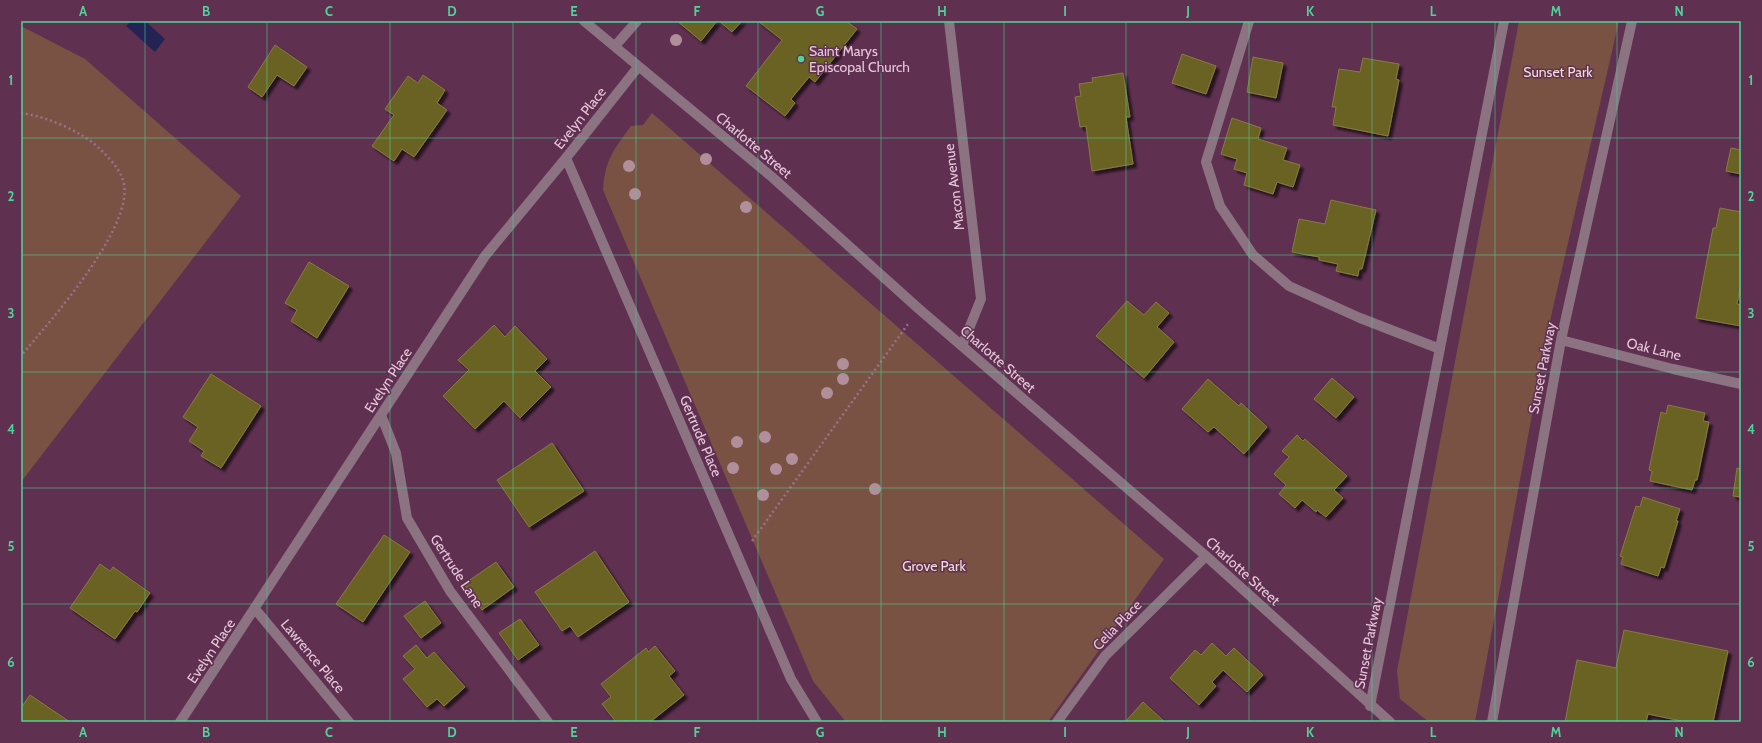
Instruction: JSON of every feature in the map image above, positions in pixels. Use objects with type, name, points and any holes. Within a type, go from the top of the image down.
[{"type":"street","name":"Charlotte Street","points":[[584,21],[772,178],[919,309],[1206,556],[1370,706],[1390,722]]},
{"type":"street","points":[[615,46],[637,21]]},
{"type":"street","name":"Macon Avenue","points":[[949,21],[981,299],[962,346]]},
{"type":"street","points":[[1249,21],[1206,162],[1220,206],[1253,255],[1289,286],[1360,318],[1440,349]]},
{"type":"street","name":"Sunset Parkway","points":[[1370,706],[1504,21]]},
{"type":"street","name":"Sunset Parkway","points":[[1492,722],[1561,340],[1632,21]]},
{"type":"street","name":"Evelyn Place","points":[[180,722],[485,256],[566,158],[638,67]]},
{"type":"street","name":"Gertrude Place","points":[[566,158],[791,679],[817,722]]},
{"type":"street","name":"Oak Lane","points":[[1561,340],[1673,369],[1741,384]]},
{"type":"street","name":"Gertrude Lane","points":[[381,416],[396,453],[407,518],[450,591],[548,722]]},
{"type":"street","name":"Celia Place","points":[[1057,722],[1105,656],[1206,556]]},
{"type":"street","name":"Lawrence Place","points":[[255,609],[349,722]]},
{"type":"path","points":[[21,113],[59,125],[94,143],[120,172],[124,185],[124,199],[115,226],[97,258],[70,296],[21,356]]},
{"type":"path","points":[[739,559],[919,309]]},
{"type":"green space","name":"Sunset Park","points":[[1519,21],[1619,21],[1547,334],[1475,722],[1429,722],[1400,699],[1397,671]]},
{"type":"green space","points":[[21,26],[85,59],[241,196],[21,482]]},
{"type":"green space","name":"Grove Park","points":[[652,113],[1164,559],[1048,722],[846,722],[813,681],[603,190],[606,170],[611,155],[631,126],[643,125]]},
{"type":"shaded area","points":[[131,21],[145,21],[165,39],[155,52],[126,26]]},
{"type":"building","points":[[677,21],[717,21],[701,41]]},
{"type":"building","points":[[719,21],[742,21],[732,32]]},
{"type":"building","name":"Saint Marys Episcopal Church","points":[[758,21],[846,21],[857,29],[815,82],[809,77],[791,99],[795,103],[785,116],[746,86],[782,40]]},
{"type":"building","points":[[275,45],[307,67],[294,86],[277,75],[262,97],[248,87]]},
{"type":"building","points":[[1182,54],[1216,66],[1206,94],[1172,83]]},
{"type":"building","points":[[1253,57],[1283,63],[1276,98],[1247,92]]},
{"type":"building","points":[[1363,58],[1399,64],[1396,79],[1399,80],[1388,136],[1333,125],[1336,107],[1332,107],[1339,69],[1360,72]]},
{"type":"building","points":[[1123,73],[1130,117],[1126,117],[1133,164],[1092,171],[1086,126],[1080,127],[1075,97],[1081,96],[1079,84],[1093,82],[1092,78]]},
{"type":"building","points":[[423,75],[445,90],[437,103],[447,110],[414,157],[402,149],[394,161],[372,146],[394,115],[385,109],[408,76],[418,83]]},
{"type":"building","points":[[1232,118],[1261,128],[1258,139],[1287,148],[1283,160],[1300,165],[1293,187],[1277,182],[1273,194],[1244,185],[1247,173],[1234,169],[1237,159],[1221,154]]},
{"type":"building","points":[[1731,148],[1741,150],[1741,174],[1726,171]]},
{"type":"building","points":[[1331,200],[1376,210],[1362,269],[1359,269],[1358,276],[1336,271],[1338,264],[1319,260],[1319,257],[1292,252],[1299,219],[1325,224]]},
{"type":"building","points":[[1720,208],[1741,212],[1741,285],[1737,304],[1741,305],[1741,326],[1696,318],[1713,228],[1716,228]]},
{"type":"building","points":[[309,262],[349,286],[317,338],[291,321],[297,310],[285,303]]},
{"type":"building","points":[[1127,301],[1144,315],[1156,302],[1169,313],[1157,327],[1174,342],[1144,378],[1096,336]]},
{"type":"building","points":[[494,325],[505,337],[515,326],[547,359],[535,371],[551,387],[520,418],[504,401],[475,429],[443,396],[469,370],[458,360]]},
{"type":"building","points":[[211,374],[261,406],[221,468],[201,456],[204,451],[189,441],[198,427],[183,417]]},
{"type":"building","points":[[1332,378],[1354,397],[1336,418],[1314,399]]},
{"type":"building","points":[[1208,379],[1239,406],[1241,403],[1267,427],[1244,454],[1214,427],[1208,432],[1182,409]]},
{"type":"building","points":[[1668,405],[1705,413],[1703,421],[1709,422],[1697,480],[1695,480],[1692,490],[1650,481],[1652,471],[1649,470],[1661,412],[1666,414]]},
{"type":"building","points":[[1297,435],[1303,441],[1305,439],[1347,476],[1334,490],[1343,498],[1326,517],[1317,510],[1316,512],[1302,500],[1295,508],[1279,494],[1286,485],[1274,474],[1289,457],[1282,451]]},
{"type":"building","points":[[552,443],[584,491],[529,527],[497,480]]},
{"type":"building","points":[[1737,468],[1741,469],[1741,497],[1733,496]]},
{"type":"building","points":[[1643,497],[1680,509],[1676,521],[1678,521],[1664,568],[1661,567],[1658,576],[1621,564],[1623,557],[1620,556],[1636,506],[1640,507]]},
{"type":"building","points":[[384,535],[410,552],[363,622],[336,604]]},
{"type":"building","points":[[595,551],[629,602],[578,637],[570,626],[562,631],[535,592]]},
{"type":"building","points":[[496,562],[514,587],[482,610],[464,584]]},
{"type":"building","points":[[100,564],[110,571],[113,567],[150,593],[115,639],[70,608]]},
{"type":"building","points":[[425,601],[441,623],[421,638],[404,616]]},
{"type":"building","points":[[520,619],[539,645],[518,660],[499,633]]},
{"type":"building","points":[[1624,630],[1728,651],[1713,722],[1686,722],[1648,714],[1646,722],[1565,722],[1577,660],[1616,668]]},
{"type":"building","points":[[1212,643],[1226,656],[1234,648],[1263,675],[1247,692],[1223,670],[1212,682],[1216,686],[1199,705],[1170,678],[1195,650],[1201,655]]},
{"type":"building","points":[[416,645],[427,658],[434,652],[465,687],[444,706],[437,699],[427,707],[403,679],[415,669],[403,656]]},
{"type":"building","points":[[655,646],[675,671],[669,676],[684,695],[650,722],[628,722],[626,720],[623,722],[616,722],[602,704],[611,697],[601,684],[646,648],[648,652]]},
{"type":"building","points":[[30,695],[70,722],[21,722],[21,708]]},
{"type":"building","points":[[1143,702],[1165,722],[1125,722]]},
{"type":"place","name":"Saint Marys Episcopal Church","points":[[801,59]]}]
